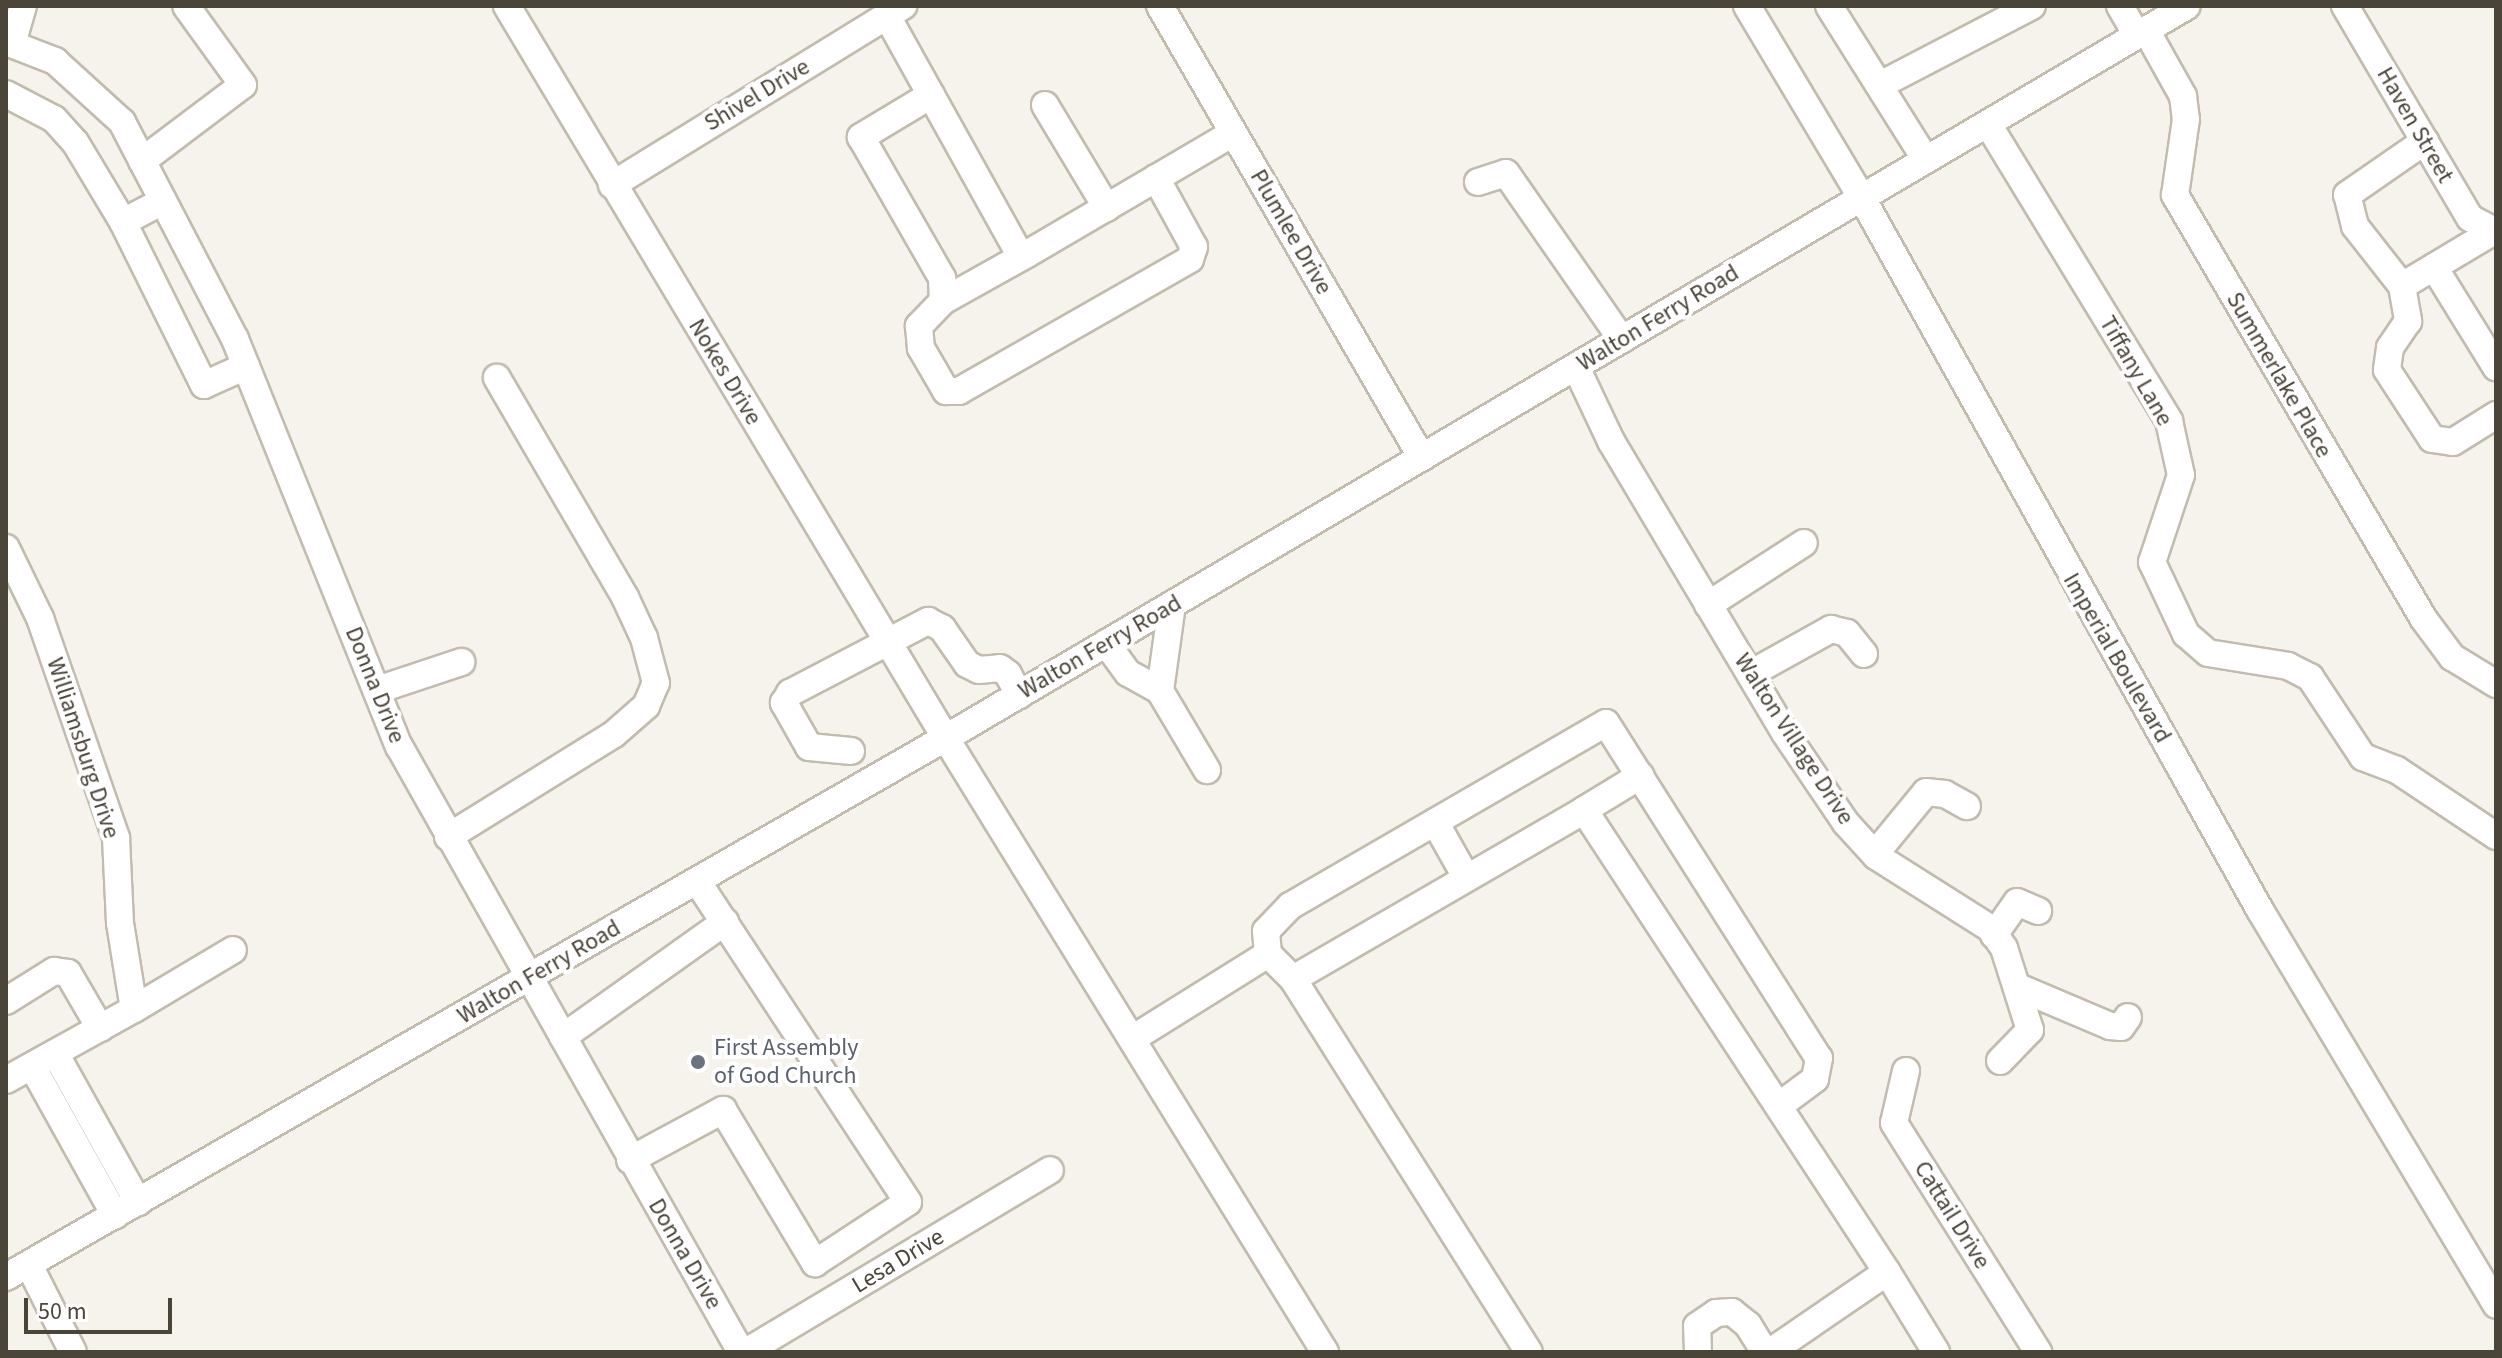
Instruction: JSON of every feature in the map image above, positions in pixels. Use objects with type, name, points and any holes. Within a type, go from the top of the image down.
[{"type":"street","points":[[9,43],[23,6]]},
{"type":"street","points":[[142,161],[243,85],[186,6]]},
{"type":"street","name":"Nokes Drive","points":[[507,6],[945,737],[1325,1352]]},
{"type":"street","name":"Plumlee Drive","points":[[1160,6],[1422,458]]},
{"type":"street","name":"Imperial Boulevard","points":[[1747,6],[1862,198],[2245,883],[2496,1305]]},
{"type":"street","points":[[1829,6],[1882,84],[1926,160]]},
{"type":"street","points":[[1882,84],[2032,6]]},
{"type":"street","name":"Summerlake Place","points":[[2120,6],[2142,33],[2183,96],[2186,119],[2175,195],[2423,618],[2452,657],[2496,684]]},
{"type":"street","name":"Walton Ferry Road","points":[[17,1271],[1019,695],[2187,6]]},
{"type":"street","name":"Haven Street","points":[[2345,6],[2470,218],[2495,232]]},
{"type":"street","points":[[895,11],[931,95],[1018,251],[1027,254]]},
{"type":"street","name":"Shivel Drive","points":[[612,185],[895,11]]},
{"type":"street","name":"Donna Drive","points":[[9,43],[55,61],[122,122],[246,366],[399,746],[527,980],[744,1352]]},
{"type":"street","points":[[6,94],[54,119],[75,142],[123,222],[204,385],[246,366]]},
{"type":"street","points":[[931,95],[861,137],[942,278],[943,301]]},
{"type":"street","points":[[1045,105],[1107,208]]},
{"type":"street","name":"Tiffany Lane","points":[[1988,124],[2169,421],[2181,475],[2152,562],[2186,634],[2208,653],[2288,666],[2310,677],[2363,757],[2409,777],[2496,836]]},
{"type":"street","points":[[1156,178],[1194,247],[1190,259],[959,391],[946,391],[921,348],[919,326],[943,301],[1233,133]]},
{"type":"street","points":[[2425,141],[2347,195],[2355,226],[2402,286],[2408,321],[2390,348],[2387,370],[2432,439],[2453,442],[2496,415]]},
{"type":"street","points":[[1478,182],[1506,173],[1622,340]]},
{"type":"street","points":[[123,222],[163,201]]},
{"type":"street","points":[[2402,286],[2495,232]]},
{"type":"street","points":[[2434,267],[2496,367]]},
{"type":"street","name":"Walton Village Drive","points":[[1576,367],[1611,441],[1708,605],[1846,823],[1875,854],[1994,935]]},
{"type":"street","points":[[448,837],[614,734],[646,706],[656,683],[644,638],[625,597],[497,378]]},
{"type":"street","points":[[1708,605],[1804,543]]},
{"type":"street","name":"Williamsburg Drive","points":[[6,548],[40,618],[116,838],[120,923],[134,1009]]},
{"type":"street","points":[[1160,691],[1172,605]]},
{"type":"street","points":[[851,751],[809,747],[784,703],[790,693],[887,641],[933,622],[967,664],[979,670],[1000,668],[1019,695]]},
{"type":"street","points":[[1750,674],[1831,629],[1847,633],[1864,654]]},
{"type":"street","points":[[1106,643],[1128,673],[1160,691],[1207,770]]},
{"type":"street","points":[[377,690],[461,662]]},
{"type":"street","points":[[1529,1352],[1293,979],[1268,954],[1266,931],[1290,906],[1606,723],[1819,1058],[1815,1079],[1780,1105]]},
{"type":"street","points":[[1293,979],[1640,776]]},
{"type":"street","points":[[1875,854],[1926,792],[1967,806]]},
{"type":"street","points":[[1584,810],[1780,1105],[1936,1352]]},
{"type":"street","points":[[1435,822],[1466,877]]},
{"type":"street","points":[[630,1160],[723,1110],[815,1263],[908,1202],[697,881]]},
{"type":"street","points":[[2000,1061],[2030,1030],[2018,987],[1994,935],[2017,902],[2038,911]]},
{"type":"street","points":[[563,1037],[725,922]]},
{"type":"street","points":[[6,1080],[233,950]]},
{"type":"street","points":[[1132,1039],[1268,954]]},
{"type":"street","points":[[6,1001],[54,971],[68,973],[100,1028]]},
{"type":"street","points":[[2018,987],[2110,1026],[2121,1027],[2128,1017]]},
{"type":"street","points":[[43,1060],[138,1202]]},
{"type":"street","points":[[43,1060],[115,1215]]},
{"type":"street","name":"Cattail Drive","points":[[1906,1071],[1894,1123],[2038,1352]]},
{"type":"street","name":"Lesa Drive","points":[[744,1352],[1050,1170]]},
{"type":"street","points":[[844,1244],[867,1279]]},
{"type":"street","points":[[17,1271],[73,1352]]},
{"type":"street","points":[[1698,1352],[1697,1326],[1716,1313],[1732,1312],[1778,1349],[1887,1272]]},
{"type":"place","name":"First Assembly of God Church","points":[[698,1062]]}]
